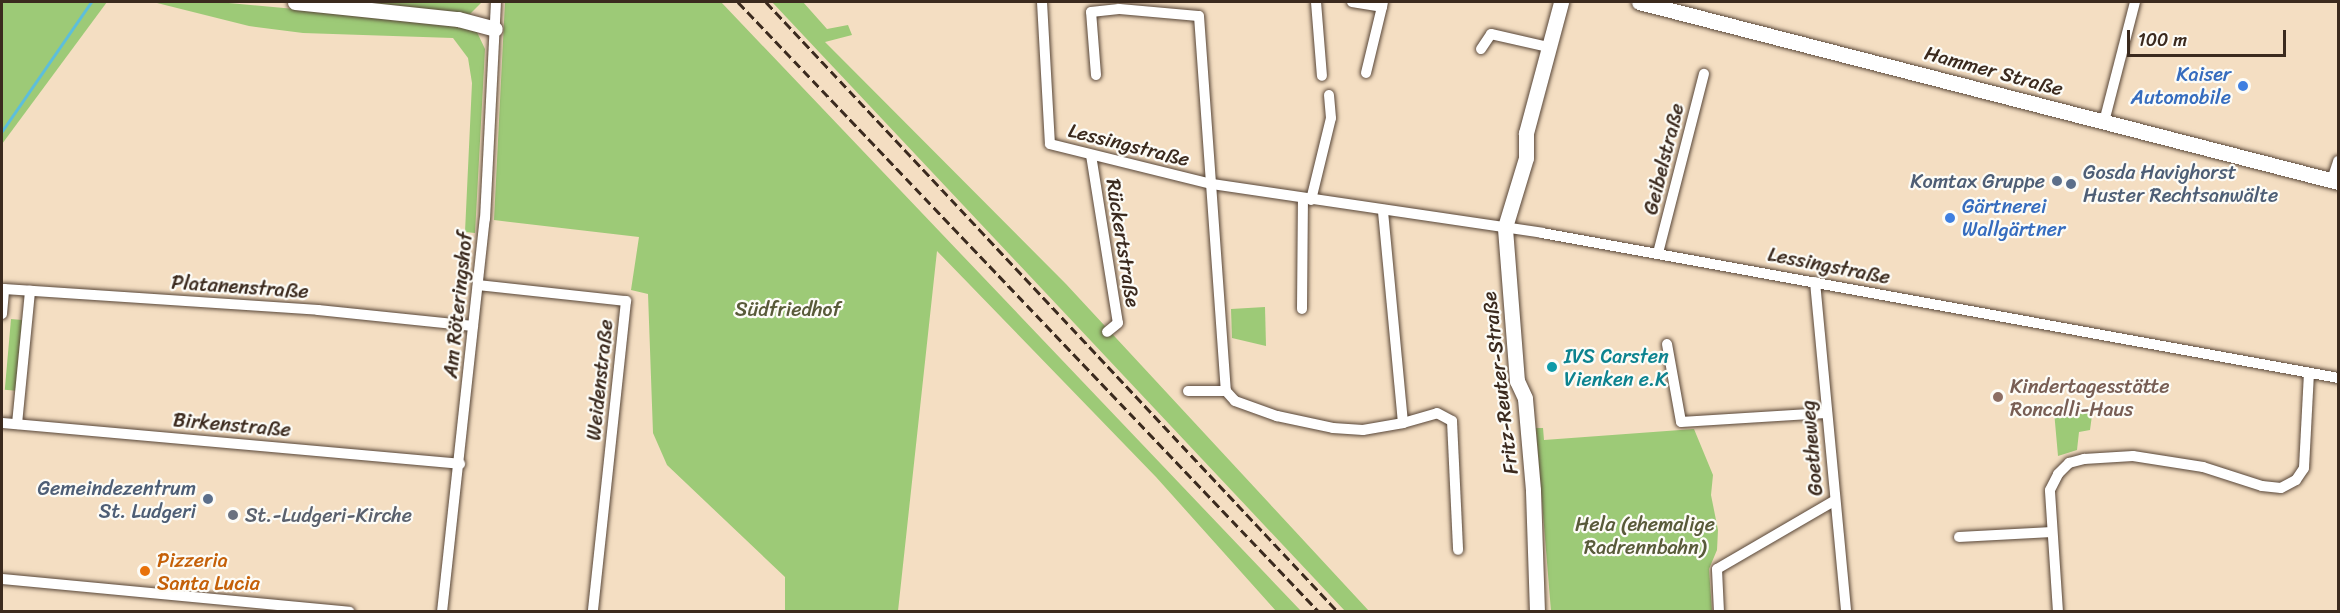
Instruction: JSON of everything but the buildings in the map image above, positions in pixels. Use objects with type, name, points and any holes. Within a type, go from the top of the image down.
[{"type":"main road","points":[[295,2],[458,19],[495,29]]},
{"type":"main road","name":"Fritz-Reuter-Straße","points":[[1537,612],[1533,490],[1525,398],[1517,381],[1505,227],[1526,158],[1526,133],[1561,2]]},
{"type":"main road","name":"Hammer Straße","points":[[1639,2],[2335,181]]},
{"type":"street","name":"Am Röteringshof","points":[[442,612],[478,285],[496,2]]},
{"type":"street","name":"Lessingstraße","points":[[1042,2],[1050,144],[1212,184],[1505,227],[1658,253],[2338,378]]},
{"type":"street","points":[[1316,2],[1322,76]]},
{"type":"street","points":[[1352,2],[1383,4],[1366,73]]},
{"type":"street","points":[[2104,122],[2135,2]]},
{"type":"street","points":[[1096,75],[1090,7],[1199,16],[1226,391],[1235,401],[1256,409],[1333,428],[1363,430],[1402,423],[1437,413],[1452,421],[1458,550]]},
{"type":"street","points":[[1481,49],[1491,34],[1548,47]]},
{"type":"street","name":"Geibelstraße","points":[[1658,253],[1704,74]]},
{"type":"street","points":[[1302,309],[1307,199],[1331,118],[1329,95]]},
{"type":"street","name":"Rückertstraße","points":[[1091,155],[1118,323],[1107,332]]},
{"type":"street","points":[[2335,181],[2338,161]]},
{"type":"street","points":[[1383,210],[1402,423]]},
{"type":"street","name":"Goetheweg","points":[[1815,282],[1846,612]]},
{"type":"street","name":"Weidenstraße","points":[[478,285],[626,301],[593,612]]},
{"type":"street","name":"Platanenstraße","points":[[2,314],[4,289],[318,310],[473,326]]},
{"type":"street","points":[[17,424],[30,291]]},
{"type":"street","points":[[1666,344],[1681,422],[1826,413]]},
{"type":"street","points":[[2058,612],[2050,490],[2069,463],[2084,459],[2158,459],[2203,467],[2272,489],[2296,480],[2306,461],[2309,374]]},
{"type":"street","points":[[1188,391],[1226,391]]},
{"type":"street","name":"Birkenstraße","points":[[2,423],[460,464]]},
{"type":"street","points":[[1719,612],[1716,569],[1834,501]]},
{"type":"street","points":[[1959,537],[2052,532]]},
{"type":"street","points":[[2,579],[349,612]]},
{"type":"green space","points":[[2,2],[107,2],[2,144]]},
{"type":"green space","points":[[153,2],[218,2],[447,23],[476,30],[485,49],[475,233],[465,232],[472,83],[468,58],[453,38],[303,33],[249,26]]},
{"type":"green space","points":[[341,2],[482,2],[470,14]]},
{"type":"green space","name":"Südfriedhof","points":[[505,2],[721,2],[1301,611],[1276,611],[1156,477],[937,251],[898,611],[785,611],[785,577],[667,465],[653,433],[648,294],[631,290],[639,237],[494,220]]},
{"type":"green space","points":[[772,2],[803,2],[827,29],[848,25],[852,35],[825,42],[1066,284],[1369,611],[1345,611]]},
{"type":"green space","points":[[1265,307],[1266,346],[1232,338],[1231,309]]},
{"type":"green space","points":[[11,319],[22,320],[16,391],[5,390]]},
{"type":"green space","points":[[2093,408],[2090,430],[2079,432],[2077,450],[2058,456],[2054,411]]},
{"type":"green space","name":"Hela (ehemalige Radrennbahn)","points":[[1536,428],[1543,428],[1544,440],[1694,429],[1713,475],[1711,495],[1718,530],[1717,550],[1709,569],[1712,611],[1551,611]]},
{"type":"waterway","points":[[2,131],[91,2]]},
{"type":"railway","points":[[738,2],[1319,612]]},
{"type":"railway","points":[[766,2],[1338,612]]},
{"type":"place","name":"Kaiser Automobile","points":[[2243,86]]},
{"type":"place","name":"Komtax Gruppe","points":[[2057,181]]},
{"type":"place","name":"Gosda Havighorst Huster Rechtsanwälte","points":[[2071,184]]},
{"type":"place","name":"Gärtnerei Wallgärtner","points":[[1950,218]]},
{"type":"place","name":"IVS Carsten Vienken e.K","points":[[1552,367]]},
{"type":"place","name":"Kindertagesstätte Roncalli-Haus","points":[[1998,397]]},
{"type":"place","name":"Gemeindezentrum St. Ludgeri","points":[[208,499]]},
{"type":"place","name":"St.-Ludgeri-Kirche","points":[[233,515]]},
{"type":"place","name":"Pizzeria Santa Lucia","points":[[145,571]]}]
